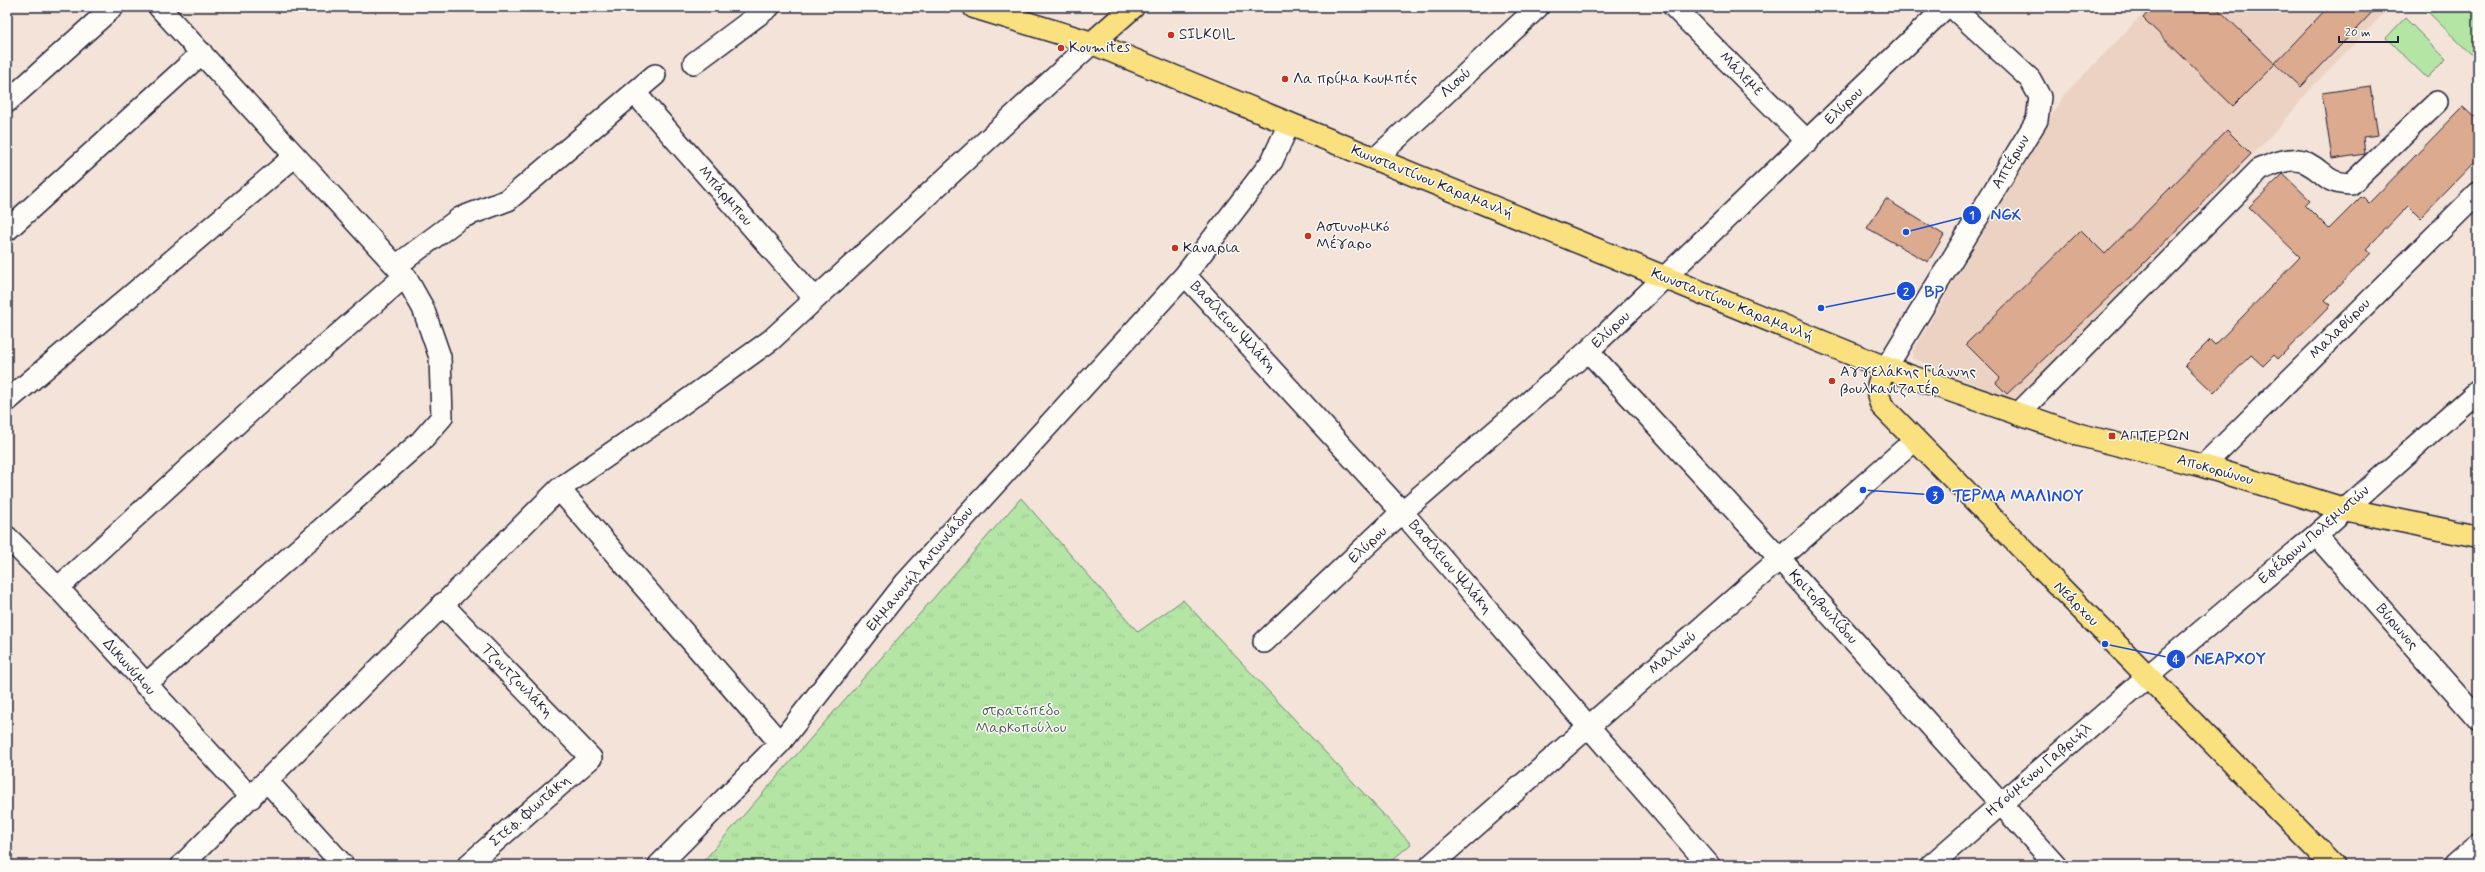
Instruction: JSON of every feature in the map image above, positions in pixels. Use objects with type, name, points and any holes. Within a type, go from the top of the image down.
[{"type":"main road","name":"Κωνσταντίνου Καραμανλή","points":[[974,7],[1092,43],[1886,368]]},
{"type":"main road","points":[[1092,43],[1133,7]]},
{"type":"main road","name":"Αποκορώνου","points":[[1886,368],[2080,434],[2203,466],[2344,509],[2478,537]]},
{"type":"main road","name":"Νεάρχου","points":[[1886,368],[1877,383],[1877,394],[1882,406],[2333,865]]},
{"type":"street","points":[[7,102],[113,7]]},
{"type":"street","points":[[145,685],[421,441],[442,417],[440,357],[423,308],[400,271],[202,53],[158,7]]},
{"type":"street","points":[[694,63],[769,7]]},
{"type":"street","name":"Λισού","points":[[1374,159],[1538,7]]},
{"type":"street","name":"Μάλεμε","points":[[1674,7],[1808,142]]},
{"type":"street","name":"Ελύρου","points":[[1264,642],[1402,512],[1588,351],[1808,142],[1946,7]]},
{"type":"street","name":"Απτέρων","points":[[1886,368],[2037,120],[2040,97],[2030,79],[1952,7]]},
{"type":"street","points":[[182,865],[559,489],[661,419],[770,340],[1092,43]]},
{"type":"street","points":[[7,230],[202,53]]},
{"type":"street","points":[[58,588],[400,271],[460,218],[508,200],[655,75]]},
{"type":"street","name":"Μπάρμπου","points":[[635,93],[815,299]]},
{"type":"street","points":[[2018,414],[2258,170],[2282,160],[2306,162],[2335,184],[2351,184],[2437,102]]},
{"type":"street","name":"Εμμανουήλ Αντωνιάδου","points":[[659,865],[780,743],[906,582],[1185,275],[1272,161],[1290,124]]},
{"type":"street","points":[[7,401],[295,156]]},
{"type":"street","name":"Μαλαθύρου","points":[[2203,466],[2478,193]]},
{"type":"street","name":"Βασίλειου Ψιλάκη","points":[[1185,275],[1402,512],[1710,865]]},
{"type":"street","name":"Κριτοβουλίδου","points":[[1588,351],[1780,559],[2056,865]]},
{"type":"street","name":"Εφέδρων Πολεμιστών","points":[[2148,676],[2316,535],[2478,391]]},
{"type":"street","name":"Μαλινού","points":[[1431,865],[1915,440]]},
{"type":"street","points":[[559,489],[780,743]]},
{"type":"street","name":"Βύρωνος","points":[[2316,535],[2478,719]]},
{"type":"street","name":"Δικωνύμου","points":[[7,537],[58,588],[145,685],[250,798]]},
{"type":"street","name":"Τζουτζουλάκη","points":[[442,604],[591,758]]},
{"type":"street","name":"Ηγούμενου Γαβριήλ","points":[[1931,865],[2000,803],[2148,676]]},
{"type":"street","name":"Στεφ. Φιωτάκη","points":[[468,865],[591,758]]},
{"type":"street","points":[[267,781],[343,865]]},
{"type":"street","points":[[2455,865],[2478,845]]},
{"type":"shaded area","points":[[2150,7],[2390,7],[2312,87],[2283,123],[2015,401],[1912,358],[1913,351],[2063,96]]},
{"type":"green space","points":[[2423,7],[2478,7],[2478,61]]},
{"type":"green space","points":[[2405,18],[2446,59],[2427,78],[2386,38]]},
{"type":"green space","name":"στρατόπεδο Μαρκοπούλου","points":[[1021,498],[1138,632],[1183,600],[1411,844],[1386,865],[700,865]]},
{"type":"building","points":[[2153,7],[2216,7],[2275,64],[2233,106],[2143,18]]},
{"type":"building","points":[[2328,7],[2377,7],[2301,87],[2275,63]]},
{"type":"building","points":[[2370,86],[2378,135],[2363,137],[2365,154],[2332,159],[2322,93]]},
{"type":"building","points":[[2463,107],[2478,121],[2478,158],[2420,218],[2408,206],[2366,249],[2371,253],[2325,300],[2331,305],[2278,359],[2274,355],[2263,366],[2251,355],[2214,393],[2185,365],[2210,340],[2215,345],[2300,257],[2249,207],[2283,174],[2310,200],[2305,205],[2329,229],[2362,196],[2369,203]]},
{"type":"building","points":[[2227,130],[2251,154],[2139,268],[2007,394],[1996,383],[2000,378],[1966,344],[2081,230],[2105,254]]},
{"type":"building","points":[[1886,199],[1944,235],[1928,262],[1867,228]]},
{"type":"place","name":"SILKOIL","points":[[1171,35]]},
{"type":"place","name":"Koumites","points":[[1061,48]]},
{"type":"place","name":"Λα πρίμα κουμπές","points":[[1285,79]]},
{"type":"place","name":"NGX","points":[[1906,232]]},
{"type":"place","name":"Αστυνομικό Μέγαρο","points":[[1308,236]]},
{"type":"place","name":"Καναρια","points":[[1175,248]]},
{"type":"place","name":"BP","points":[[1821,308]]},
{"type":"place","name":"Αγγελάκης Γιάννης βουλκανιζατέρ","points":[[1832,381]]},
{"type":"place","name":"ΑΠΤΕΡΩΝ","points":[[2112,436]]},
{"type":"place","name":"ΤΕΡΜΑ ΜΑΛΙΝΟΥ","points":[[1863,490]]},
{"type":"place","name":"ΝΕΑΡΧΟΥ","points":[[2105,644]]}]
